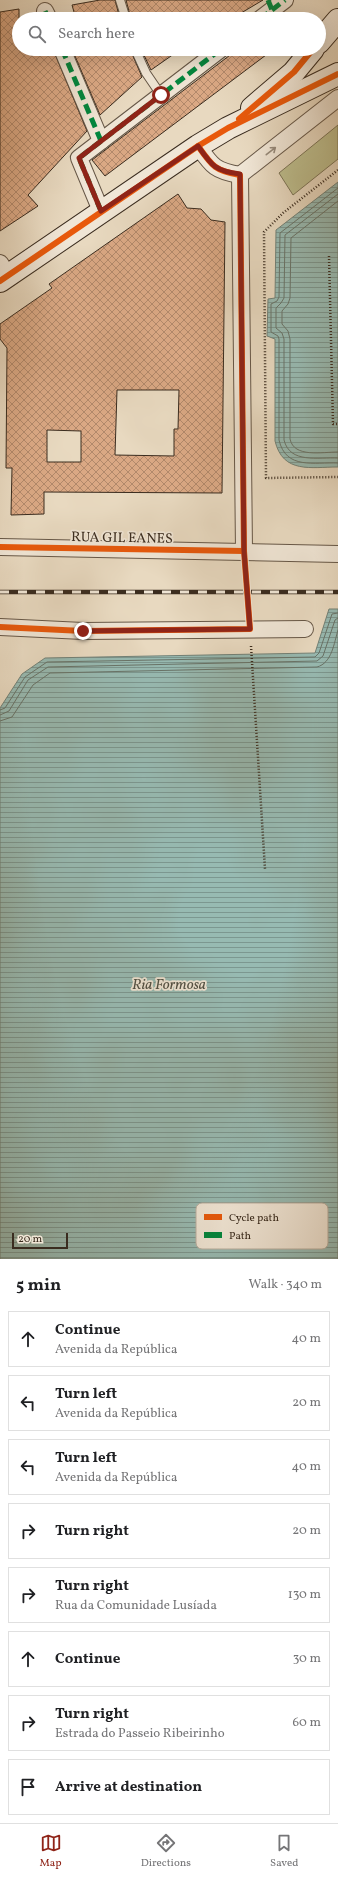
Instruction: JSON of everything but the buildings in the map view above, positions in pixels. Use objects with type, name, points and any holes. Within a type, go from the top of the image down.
[{"type":"street","points":[[267,10],[285,0]]},
{"type":"street","points":[[326,34],[338,20]]},
{"type":"street","points":[[65,56],[101,141]]},
{"type":"street","points":[[101,211],[79,158],[212,56]]},
{"type":"street","points":[[228,128],[294,72],[307,56]]},
{"type":"street","points":[[3,273],[228,128],[338,74]]},
{"type":"street","points":[[198,146],[210,162],[222,172],[240,174],[338,98]]},
{"type":"street","points":[[240,174],[244,551]]},
{"type":"street","name":"RUA GIL EANES","points":[[0,547],[338,554]]},
{"type":"street","points":[[0,627],[83,631],[305,629]]},
{"type":"lane","points":[[120,0],[124,12]]},
{"type":"lane","points":[[138,56],[146,73],[161,95]]},
{"type":"path","points":[[338,170],[283,212],[264,232],[266,478],[338,477]]},
{"type":"path","points":[[329,256],[333,424],[338,424]]},
{"type":"path","points":[[244,551],[265,869]]},
{"type":"green space","points":[[338,125],[338,159],[293,195],[279,173]]},
{"type":"water","points":[[338,182],[338,467],[299,466],[291,464],[284,459],[279,452],[275,441],[275,339],[267,336],[268,299],[275,298],[276,230]]},
{"type":"water","name":"Ria Formosa","points":[[329,609],[338,609],[338,1259],[0,1259],[0,708],[22,674],[45,658],[315,653]]},
{"type":"railway","points":[[0,592],[338,592]]},
{"type":"marked path","points":[[268,0],[272,10]]},
{"type":"marked path","points":[[269,12],[285,0]]},
{"type":"marked path","points":[[65,56],[101,141]]},
{"type":"marked path","points":[[101,211],[79,158],[212,56]]},
{"type":"cycle path","points":[[239,119],[294,72],[307,56]]},
{"type":"cycle path","points":[[0,281],[198,146],[228,128],[338,74]]},
{"type":"cycle path","points":[[0,627],[83,631],[250,629],[244,551],[240,175],[225,172],[219,169],[211,163],[198,146]]},
{"type":"cycle path","points":[[0,547],[244,551]]},
{"type":"route","points":[[83,631],[250,629],[244,551],[241,236],[239,209],[240,174],[222,172],[210,162],[198,146],[101,211],[79,158],[161,95]]}]
